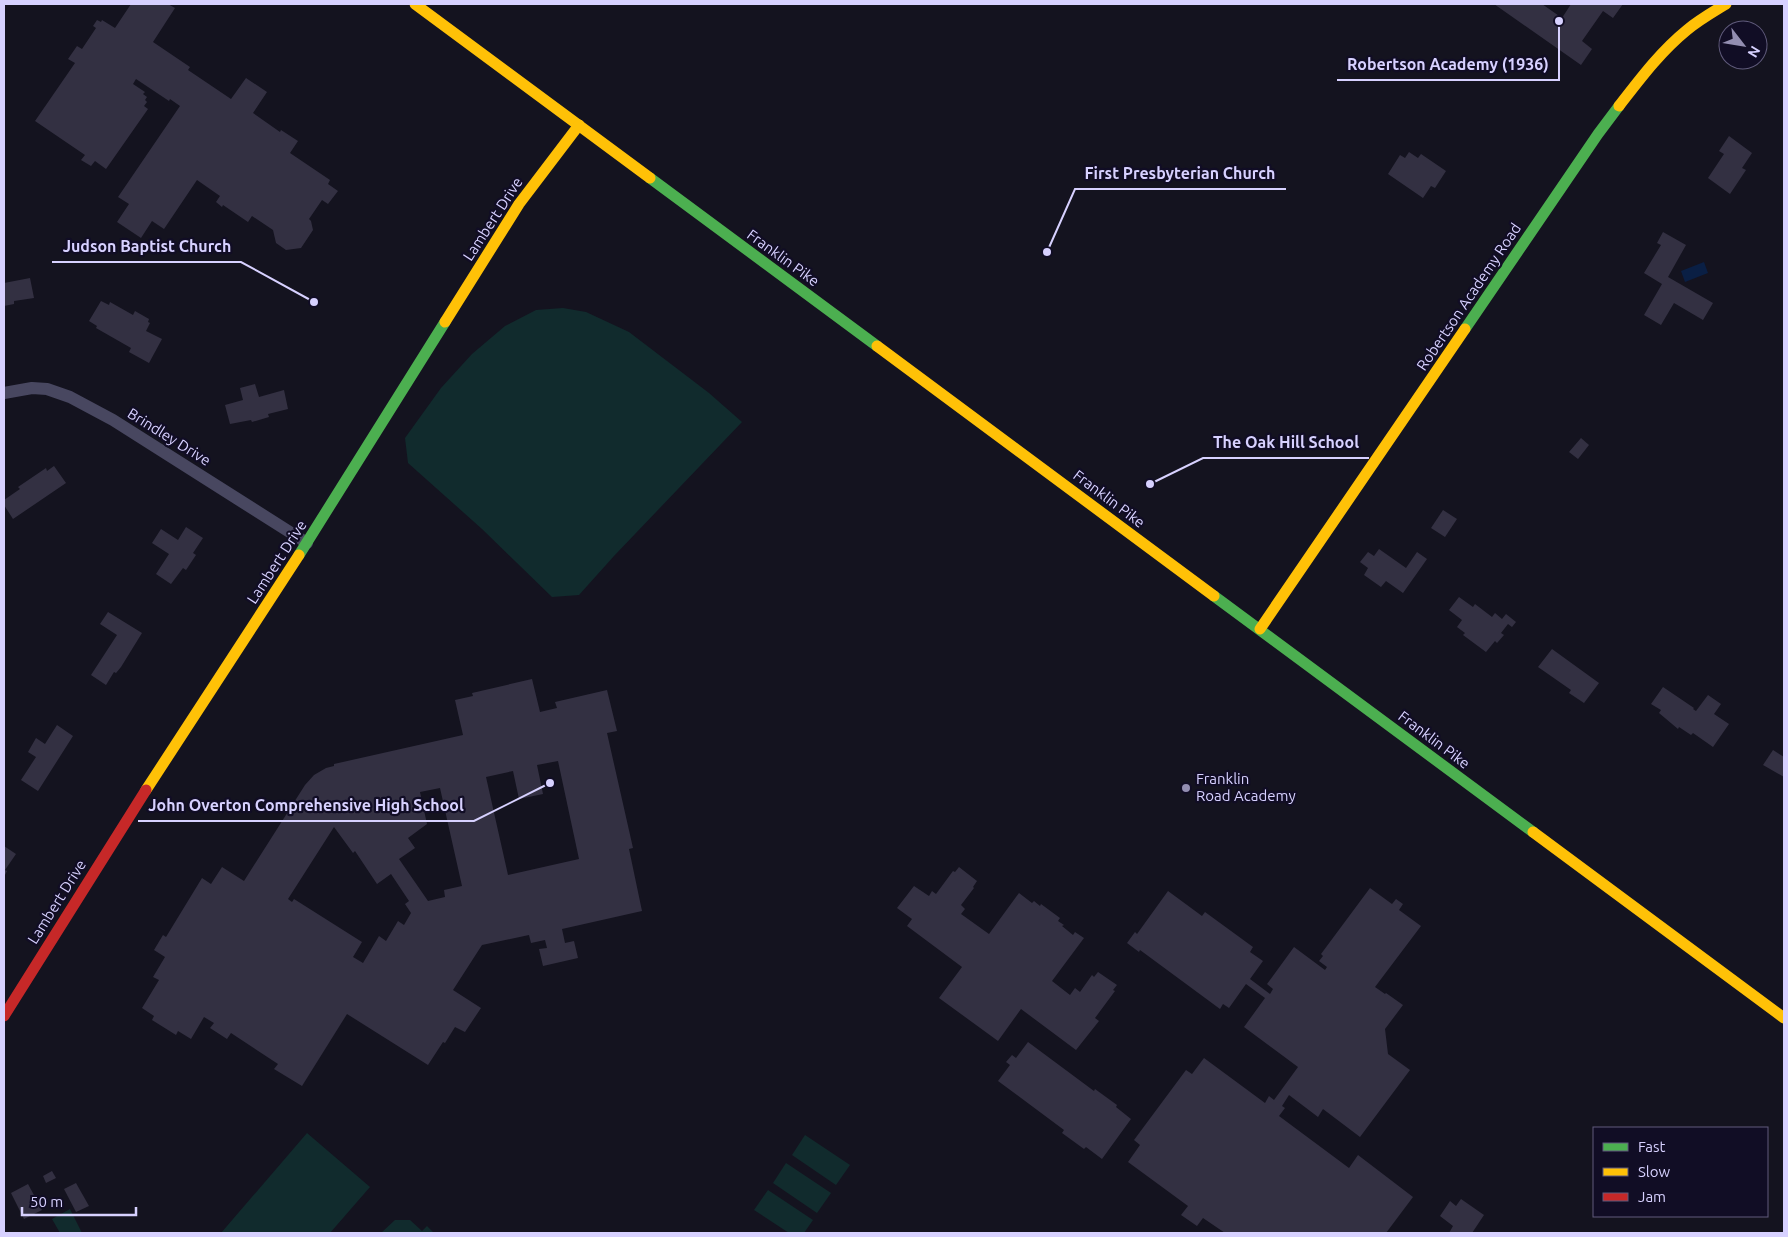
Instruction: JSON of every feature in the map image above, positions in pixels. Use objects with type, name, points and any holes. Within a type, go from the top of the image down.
[{"type":"street","name":"Franklin Pike","points":[[415,4],[1784,1018]]},
{"type":"street","name":"Robertson Academy Road","points":[[1260,629],[1598,134],[1671,45],[1688,29],[1726,4]]},
{"type":"street","name":"Lambert Drive","points":[[4,1016],[111,843],[307,543],[519,204],[579,126]]},
{"type":"street","name":"Brindley Drive","points":[[4,393],[32,388],[47,389],[70,397],[113,420],[307,543]]},
{"type":"green space","points":[[563,308],[586,312],[629,332],[709,393],[742,422],[579,595],[552,597],[482,529],[408,463],[405,438],[441,388],[472,354],[505,326],[536,310]]},
{"type":"green space","points":[[307,1133],[370,1187],[330,1233],[221,1233]]},
{"type":"green space","points":[[805,1135],[850,1165],[836,1185],[792,1155]]},
{"type":"green space","points":[[786,1163],[831,1193],[817,1213],[773,1183]]},
{"type":"green space","points":[[768,1190],[813,1220],[804,1233],[789,1233],[754,1210]]},
{"type":"green space","points":[[70,1209],[82,1233],[60,1233],[52,1219]]},
{"type":"green space","points":[[395,1220],[410,1220],[422,1231],[427,1226],[434,1233],[381,1233]]},
{"type":"water","points":[[1704,262],[1708,273],[1685,282],[1681,271]]},
{"type":"building","points":[[131,4],[168,4],[175,8],[153,42],[190,67],[188,70],[231,99],[246,78],[267,92],[253,113],[280,132],[281,130],[298,141],[290,153],[330,180],[328,184],[338,191],[328,204],[322,200],[309,219],[313,230],[301,248],[286,250],[276,243],[273,230],[252,216],[248,222],[223,205],[222,207],[216,202],[220,196],[197,180],[164,229],[152,221],[141,238],[117,222],[129,204],[118,197],[180,106],[136,79],[133,84],[145,92],[143,94],[147,97],[145,100],[147,102],[144,106],[148,109],[106,169],[95,161],[91,166],[81,160],[85,155],[35,121],[75,63],[68,59],[77,46],[82,49],[96,28],[93,26],[97,20],[101,22],[102,20],[115,28]]},
{"type":"building","points":[[1494,4],[1542,4],[1562,18],[1571,4],[1623,4],[1613,18],[1603,11],[1582,41],[1592,49],[1581,65]]},
{"type":"building","points":[[1729,136],[1752,153],[1742,168],[1746,170],[1730,194],[1708,178],[1724,154],[1719,151]]},
{"type":"building","points":[[1409,152],[1418,158],[1421,154],[1446,171],[1435,188],[1431,186],[1423,198],[1388,174],[1400,155],[1405,158]]},
{"type":"building","points":[[1663,232],[1686,245],[1668,277],[1713,303],[1703,320],[1674,303],[1661,325],[1644,315],[1662,284],[1644,273],[1661,245],[1657,243]]},
{"type":"building","points":[[30,278],[34,298],[14,301],[14,304],[4,306],[4,283]]},
{"type":"building","points":[[101,301],[109,305],[110,302],[133,315],[135,311],[149,319],[148,322],[150,323],[146,331],[162,339],[149,363],[129,352],[131,348],[96,328],[97,326],[89,321]]},
{"type":"building","points":[[255,384],[259,397],[284,390],[288,409],[268,414],[269,417],[252,422],[251,420],[230,424],[225,405],[243,400],[240,388]]},
{"type":"building","points":[[1581,438],[1589,445],[1578,459],[1569,452]]},
{"type":"building","points":[[54,466],[66,483],[13,519],[4,505],[4,500],[20,489],[18,487],[46,468],[47,471]]},
{"type":"building","points":[[1443,510],[1457,519],[1445,537],[1431,528]]},
{"type":"building","points":[[186,527],[203,538],[193,553],[196,555],[186,570],[183,568],[171,584],[156,574],[169,554],[152,543],[161,529],[178,540]]},
{"type":"building","points":[[1379,549],[1406,568],[1417,552],[1427,559],[1403,593],[1386,581],[1381,587],[1364,575],[1368,568],[1360,562],[1368,552],[1374,556]]},
{"type":"building","points":[[1459,597],[1473,607],[1475,604],[1492,617],[1495,613],[1502,619],[1506,614],[1516,622],[1512,627],[1508,624],[1501,633],[1504,635],[1497,643],[1495,641],[1486,652],[1463,635],[1465,633],[1457,627],[1462,620],[1449,610]]},
{"type":"building","points":[[108,612],[142,633],[121,667],[116,673],[114,672],[106,685],[91,675],[117,635],[100,624]]},
{"type":"building","points":[[1552,649],[1599,683],[1584,703],[1569,693],[1571,690],[1538,667]]},
{"type":"building","points":[[532,679],[540,712],[557,708],[555,702],[607,690],[617,731],[607,733],[633,848],[629,849],[642,911],[562,929],[565,943],[574,941],[578,958],[543,966],[539,949],[547,948],[545,940],[531,943],[529,935],[482,945],[453,990],[481,1008],[465,1032],[455,1027],[428,1065],[347,1014],[302,1086],[274,1069],[278,1064],[231,1033],[227,1039],[210,1028],[214,1023],[204,1017],[191,1039],[178,1031],[176,1035],[152,1020],[154,1016],[142,1008],[159,980],[153,977],[165,957],[154,950],[163,935],[166,937],[202,878],[211,884],[222,867],[244,881],[305,785],[314,775],[326,768],[334,766],[334,764],[463,735],[455,700],[473,696],[472,693]],"holes":[[[558,761],[579,859],[508,875],[486,777],[513,771],[519,799],[543,794],[537,765]],[[440,788],[462,886],[444,890],[445,897],[428,901],[399,859],[415,848],[408,838],[427,824],[420,792]],[[334,827],[353,853],[355,851],[377,884],[391,874],[409,901],[405,904],[411,913],[404,925],[398,921],[386,941],[379,936],[363,963],[353,957],[362,942],[294,899],[292,902],[288,899]]]},
{"type":"building","points":[[1663,687],[1696,711],[1708,695],[1721,704],[1714,714],[1729,724],[1713,747],[1693,733],[1691,735],[1679,727],[1678,729],[1659,713],[1661,710],[1651,704]]},
{"type":"building","points":[[57,725],[73,736],[38,791],[21,780],[36,757],[28,752],[36,738],[45,744]]},
{"type":"building","points":[[1773,750],[1784,757],[1784,777],[1763,765]]},
{"type":"building","points":[[4,846],[16,854],[5,870],[7,871],[4,877]]},
{"type":"building","points":[[959,867],[977,881],[961,905],[965,909],[961,914],[989,934],[1019,893],[1032,903],[1034,901],[1040,906],[1041,904],[1060,918],[1058,921],[1073,935],[1075,932],[1084,938],[1052,981],[1070,995],[1075,988],[1080,992],[1092,975],[1094,977],[1098,972],[1117,985],[1113,990],[1115,991],[1095,1018],[1099,1021],[1076,1050],[1021,1009],[998,1041],[939,998],[962,967],[907,926],[912,919],[897,908],[914,886],[929,896],[932,891],[936,894],[953,871],[955,872]]},
{"type":"building","points":[[1370,888],[1392,904],[1396,899],[1403,904],[1399,910],[1421,926],[1375,987],[1403,1005],[1385,1029],[1388,1054],[1410,1070],[1360,1137],[1323,1109],[1318,1117],[1289,1095],[1282,1106],[1285,1108],[1279,1116],[1349,1168],[1358,1155],[1413,1197],[1386,1233],[1225,1233],[1203,1218],[1197,1226],[1181,1215],[1188,1206],[1128,1162],[1140,1145],[1134,1140],[1186,1070],[1192,1074],[1204,1058],[1265,1103],[1269,1096],[1274,1100],[1298,1067],[1244,1027],[1265,998],[1246,984],[1229,1008],[1223,1004],[1220,1009],[1140,950],[1139,952],[1127,943],[1135,932],[1137,934],[1168,891],[1202,916],[1205,912],[1253,947],[1250,952],[1263,961],[1250,979],[1270,994],[1273,989],[1267,984],[1294,947],[1325,970],[1327,967],[1319,961],[1323,956],[1321,954]]},
{"type":"building","points":[[1028,1042],[1094,1091],[1095,1089],[1117,1105],[1116,1107],[1131,1119],[1102,1159],[1062,1133],[1064,1130],[998,1081],[1010,1065],[1006,1062],[1012,1055],[1016,1058]]},
{"type":"building","points":[[52,1171],[56,1178],[46,1183],[43,1176]]},
{"type":"building","points":[[76,1183],[89,1206],[76,1212],[64,1189]]},
{"type":"building","points":[[28,1184],[42,1210],[24,1219],[11,1193]]},
{"type":"building","points":[[1461,1199],[1484,1215],[1472,1233],[1449,1233],[1453,1226],[1440,1216],[1450,1201],[1456,1206]]},
{"type":"traffic: fast","points":[[1465,329],[1619,106]]},
{"type":"traffic: fast","points":[[650,178],[877,346]]},
{"type":"traffic: fast","points":[[299,555],[445,322]]},
{"type":"traffic: fast","points":[[1214,596],[1533,832]]},
{"type":"traffic: slow","points":[[415,4],[650,178]]},
{"type":"traffic: slow","points":[[1619,106],[1651,66],[1677,38],[1726,4]]},
{"type":"traffic: slow","points":[[445,322],[519,204],[579,125]]},
{"type":"traffic: slow","points":[[1260,629],[1465,329]]},
{"type":"traffic: slow","points":[[877,346],[1214,596]]},
{"type":"traffic: slow","points":[[146,790],[299,555]]},
{"type":"traffic: slow","points":[[1533,832],[1784,1018]]},
{"type":"traffic: jam","points":[[4,1016],[146,790]]},
{"type":"place","name":"Robertson Academy (1936)","points":[[1559,21]]},
{"type":"place","name":"First Presbyterian Church","points":[[1047,252]]},
{"type":"place","name":"Judson Baptist Church","points":[[314,302]]},
{"type":"place","name":"The Oak Hill School","points":[[1150,484]]},
{"type":"place","name":"John Overton Comprehensive High School","points":[[550,783]]},
{"type":"place","name":"Franklin Road Academy","points":[[1186,788]]}]
